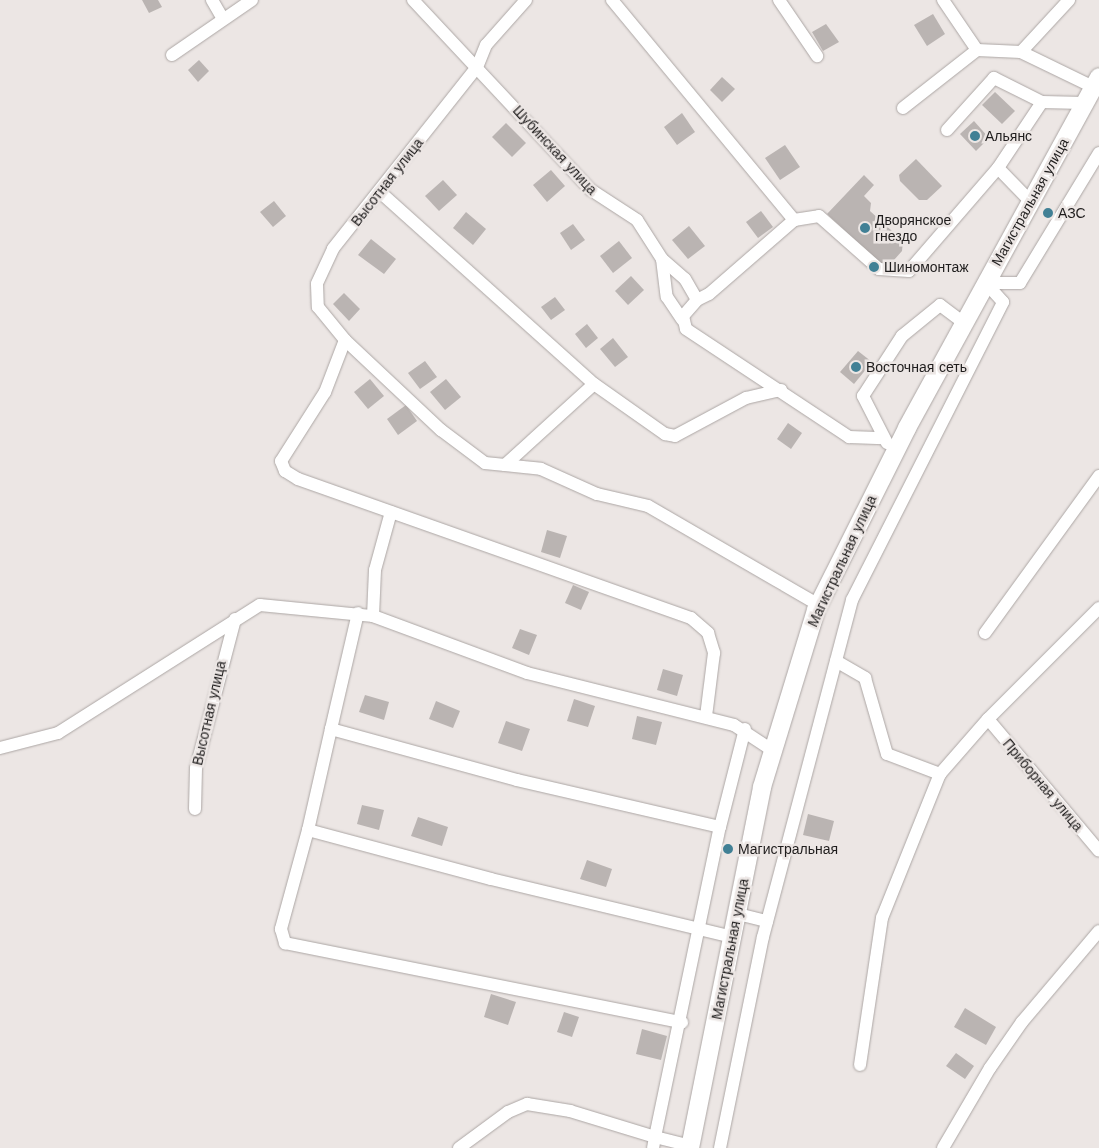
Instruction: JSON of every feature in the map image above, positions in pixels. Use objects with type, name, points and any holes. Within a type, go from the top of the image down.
[{"type":"highway","name":"Магистральная улица","points":[[691,1147],[772,750],[819,605],[894,454],[1096,82]]},
{"type":"street","points":[[212,0],[223,19]]},
{"type":"street","points":[[172,54],[252,0]]},
{"type":"street","name":"Шубинская улица","points":[[413,0],[590,190],[637,220],[662,259],[685,279],[697,300]]},
{"type":"street","name":"Высотная улица","points":[[345,340],[318,307],[317,284],[333,249],[477,67],[486,45],[526,0]]},
{"type":"street","points":[[612,0],[794,220]]},
{"type":"street","points":[[779,0],[817,56]]},
{"type":"street","points":[[943,0],[977,50]]},
{"type":"street","points":[[1021,52],[1069,0]]},
{"type":"street","points":[[904,108],[977,50],[1021,52],[1096,82]]},
{"type":"street","points":[[947,130],[994,78],[1042,102],[1084,103]]},
{"type":"street","points":[[682,319],[697,300],[709,294],[794,220],[819,216],[879,269],[909,271],[998,168],[1042,102]]},
{"type":"street","points":[[986,283],[1020,283],[1099,152]]},
{"type":"street","points":[[998,168],[1030,202]]},
{"type":"street","points":[[380,192],[594,384],[665,434],[675,436],[746,398],[781,390]]},
{"type":"street","points":[[662,259],[667,297],[682,319],[686,329],[781,390],[849,437],[884,438]]},
{"type":"street","points":[[720,1148],[767,921],[852,600],[1003,302],[986,283]]},
{"type":"street","points":[[894,454],[863,396],[902,336],[940,306],[964,323]]},
{"type":"street","points":[[706,716],[714,653],[708,633],[691,618],[298,479],[282,468],[281,461],[325,392],[345,340],[463,450],[485,464],[541,469],[597,494],[648,506],[819,605]]},
{"type":"street","points":[[505,465],[594,384]]},
{"type":"street","points":[[985,633],[1099,476]]},
{"type":"street","points":[[373,616],[375,570],[391,512]]},
{"type":"street","points":[[0,748],[58,733],[235,619],[260,605],[358,613],[373,616],[527,673],[706,716],[745,730],[772,750]]},
{"type":"street","points":[[860,1064],[882,918],[940,774],[988,719],[1099,608]]},
{"type":"street","points":[[358,613],[308,830],[281,929],[285,943],[682,1022]]},
{"type":"street","name":"Высотная улица","points":[[195,809],[196,768],[235,619]]},
{"type":"street","points":[[836,661],[865,678],[888,754],[940,774]]},
{"type":"street","name":"Приборная улица","points":[[988,719],[1099,851]]},
{"type":"street","points":[[331,729],[517,780],[720,826]]},
{"type":"street","points":[[654,1142],[682,1022],[720,826],[745,730]]},
{"type":"street","points":[[308,830],[733,937]]},
{"type":"street","points":[[738,914],[767,921]]},
{"type":"street","points":[[943,1148],[990,1068],[1022,1022],[1099,932]]},
{"type":"street","points":[[458,1148],[508,1112],[526,1104],[570,1111],[654,1142],[691,1147]]},
{"type":"building","points":[[142,0],[158,0],[162,7],[149,13]]},
{"type":"building","points":[[933,14],[945,34],[927,46],[914,25]]},
{"type":"building","points":[[826,24],[839,42],[823,51],[812,32]]},
{"type":"building","points":[[199,60],[209,71],[198,82],[188,70]]},
{"type":"building","points":[[722,77],[735,89],[722,102],[710,90]]},
{"type":"building","points":[[995,92],[1015,111],[1002,124],[982,105]]},
{"type":"building","points":[[682,113],[695,132],[677,145],[664,127]]},
{"type":"building","name":"Альянс","points":[[974,121],[989,138],[976,151],[960,134]]},
{"type":"building","points":[[506,123],[526,143],[512,157],[492,137]]},
{"type":"building","points":[[785,145],[800,167],[780,180],[765,158]]},
{"type":"building","points":[[916,159],[942,186],[927,200],[919,200],[900,181],[899,175]]},
{"type":"building","points":[[551,170],[565,186],[547,202],[533,185]]},
{"type":"building","name":"Дворянское гнездо","points":[[864,175],[874,185],[864,196],[871,203],[870,211],[903,241],[902,251],[886,269],[827,214]]},
{"type":"building","points":[[443,180],[457,195],[439,211],[425,196]]},
{"type":"building","points":[[274,201],[286,216],[273,227],[260,212]]},
{"type":"building","points":[[761,211],[773,227],[758,238],[746,222]]},
{"type":"building","points":[[466,212],[486,229],[473,245],[453,228]]},
{"type":"building","points":[[573,224],[585,240],[571,250],[560,233]]},
{"type":"building","points":[[689,226],[705,246],[688,259],[672,240]]},
{"type":"building","points":[[371,239],[396,259],[384,274],[358,255]]},
{"type":"building","points":[[619,241],[632,258],[613,273],[600,256]]},
{"type":"building","points":[[631,276],[644,290],[628,305],[615,291]]},
{"type":"building","points":[[344,293],[360,309],[349,321],[333,304]]},
{"type":"building","points":[[555,297],[565,310],[551,320],[541,307]]},
{"type":"building","points":[[587,324],[598,338],[586,348],[575,334]]},
{"type":"building","points":[[613,338],[628,357],[615,367],[600,349]]},
{"type":"building","name":"Восточная сеть","points":[[858,351],[872,362],[854,384],[840,372]]},
{"type":"building","points":[[425,361],[437,377],[420,389],[408,373]]},
{"type":"building","points":[[370,379],[384,396],[368,409],[354,392]]},
{"type":"building","points":[[446,379],[461,397],[445,410],[430,392]]},
{"type":"building","points":[[406,405],[417,421],[398,435],[387,419]]},
{"type":"building","points":[[788,423],[802,433],[791,449],[777,439]]},
{"type":"building","points":[[547,530],[567,536],[560,558],[541,552]]},
{"type":"building","points":[[573,585],[589,592],[581,610],[565,603]]},
{"type":"building","points":[[520,629],[537,635],[529,655],[512,648]]},
{"type":"building","points":[[663,669],[683,675],[677,696],[657,690]]},
{"type":"building","points":[[365,695],[389,702],[384,720],[359,712]]},
{"type":"building","points":[[574,699],[595,706],[588,727],[567,721]]},
{"type":"building","points":[[436,701],[460,711],[453,728],[429,719]]},
{"type":"building","points":[[637,716],[662,722],[656,745],[632,739]]},
{"type":"building","points":[[506,721],[530,729],[522,751],[498,743]]},
{"type":"building","points":[[362,805],[384,810],[379,830],[357,824]]},
{"type":"building","points":[[808,814],[834,821],[829,841],[803,835]]},
{"type":"building","points":[[418,817],[448,827],[442,846],[411,836]]},
{"type":"building","points":[[587,860],[612,869],[606,887],[580,879]]},
{"type":"building","points":[[491,994],[516,1002],[508,1025],[484,1017]]},
{"type":"building","points":[[965,1008],[996,1027],[986,1045],[954,1027]]},
{"type":"building","points":[[564,1012],[579,1017],[572,1037],[557,1032]]},
{"type":"building","points":[[642,1029],[667,1036],[661,1060],[636,1054]]},
{"type":"building","points":[[956,1053],[974,1066],[965,1079],[946,1066]]},
{"type":"place","name":"Альянс","points":[[975,136]]},
{"type":"place","name":"АЗС","points":[[1048,213]]},
{"type":"place","name":"Дворянское гнездо","points":[[865,228]]},
{"type":"place","name":"Шиномонтаж","points":[[874,267]]},
{"type":"place","name":"Восточная сеть","points":[[856,367]]},
{"type":"place","name":"Магистральная","points":[[728,849]]}]
